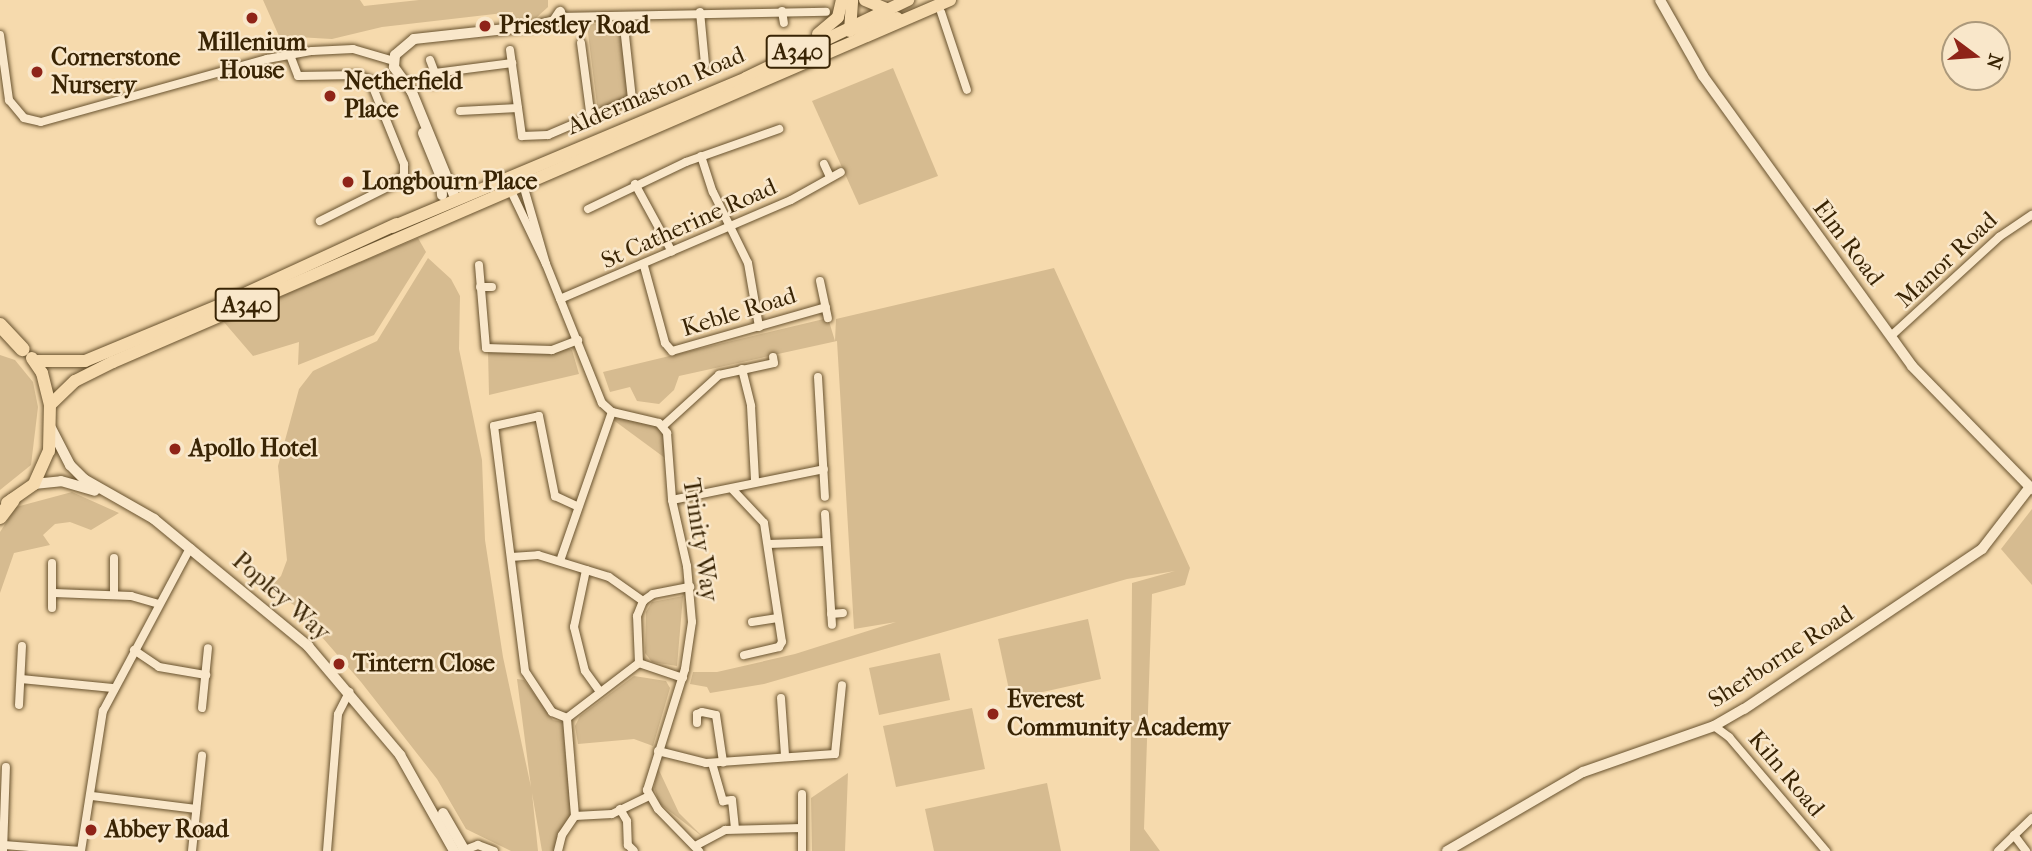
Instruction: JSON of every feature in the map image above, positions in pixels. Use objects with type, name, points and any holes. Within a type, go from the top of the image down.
[{"type":"highway","points":[[0,325],[22,349]]},
{"type":"highway","points":[[0,517],[6,503]]},
{"type":"main road","points":[[842,0],[832,15],[850,26]]},
{"type":"main road","points":[[851,46],[852,0]]},
{"type":"main road","points":[[865,0],[887,9]]},
{"type":"main road","name":"Aldermaston Road","points":[[35,361],[85,361],[511,175],[746,78],[908,0]]},
{"type":"main road","name":"Aldermaston Road","points":[[50,405],[75,381],[113,362],[512,193],[942,4]]},
{"type":"main road","name":"A340","points":[[746,78],[763,62],[828,29],[832,15]]},
{"type":"main road","name":"A340","points":[[850,26],[857,31],[894,18],[906,19]]},
{"type":"main road","name":"Aldermaston Road","points":[[392,227],[430,207],[442,195],[471,203],[512,193]]},
{"type":"main road","points":[[452,218],[456,200]]},
{"type":"main road","points":[[0,340],[22,349],[35,361],[50,405],[51,429],[46,461],[34,484],[6,503]]},
{"type":"street","points":[[554,0],[559,15]]},
{"type":"street","points":[[559,15],[561,0]]},
{"type":"street","name":"Elm Road","points":[[1660,0],[1703,76],[1912,366],[2031,488]]},
{"type":"street","points":[[942,4],[967,90]]},
{"type":"street","points":[[394,61],[402,46],[414,39],[533,26],[559,15],[623,17],[782,11],[832,15]]},
{"type":"street","points":[[782,11],[784,23]]},
{"type":"street","points":[[700,12],[705,64]]},
{"type":"street","points":[[510,50],[522,136],[548,135],[591,119],[632,99],[623,17]]},
{"type":"street","points":[[0,34],[9,100],[24,118],[41,122],[290,55],[346,48],[394,61],[456,182],[475,191]]},
{"type":"street","points":[[581,43],[591,119]]},
{"type":"street","points":[[290,55],[298,76],[358,75],[370,80],[404,164],[404,175],[394,184],[320,221]]},
{"type":"street","points":[[430,60],[435,73],[433,84]]},
{"type":"street","points":[[435,73],[512,63]]},
{"type":"street","points":[[405,84],[441,177],[442,195]]},
{"type":"street","points":[[460,111],[518,108]]},
{"type":"street","points":[[588,209],[635,184],[701,156],[740,147],[779,130]]},
{"type":"street","points":[[434,142],[456,200]]},
{"type":"street","points":[[701,156],[748,263],[759,327]]},
{"type":"street","points":[[824,164],[830,177]]},
{"type":"street","name":"St Catherine Road","points":[[560,299],[645,266],[729,224],[791,200],[841,172]]},
{"type":"street","points":[[511,175],[524,187],[546,264]]},
{"type":"street","points":[[511,175],[512,193],[546,264],[600,398],[611,412],[663,426],[719,375],[774,363],[773,357]]},
{"type":"street","points":[[635,184],[672,252]]},
{"type":"street","name":"Manor Road","points":[[1891,336],[1999,237],[2032,215]]},
{"type":"street","points":[[479,265],[486,348],[552,350],[578,340]]},
{"type":"street","name":"Keble Road","points":[[645,266],[667,349],[683,349],[826,307]]},
{"type":"street","points":[[820,281],[828,318]]},
{"type":"street","points":[[480,287],[492,286]]},
{"type":"street","points":[[741,369],[751,406],[755,442],[750,452],[755,481]]},
{"type":"street","points":[[825,497],[819,381],[829,384]]},
{"type":"street","points":[[560,561],[576,506],[611,412]]},
{"type":"street","points":[[567,718],[552,712],[525,671],[494,426],[539,416],[555,496],[576,506]]},
{"type":"street","name":"Trinity Way","points":[[649,796],[648,780],[682,678],[691,636],[690,587],[672,500],[669,443],[663,426]]},
{"type":"street","name":"Popley Way","points":[[51,429],[70,465],[111,496],[154,519],[267,608],[349,692],[433,797],[464,851]]},
{"type":"street","points":[[672,500],[733,490],[755,481],[824,469]]},
{"type":"street","name":"Popley Way","points":[[34,484],[61,481],[111,496]]},
{"type":"street","name":"Sherborne Road","points":[[1447,851],[1583,772],[1714,726],[1982,549],[2031,488]]},
{"type":"street","points":[[733,490],[735,498],[764,523],[778,618],[779,647],[744,654]]},
{"type":"street","points":[[825,514],[832,625]]},
{"type":"street","points":[[768,544],[826,542]]},
{"type":"street","points":[[6,767],[3,848],[81,851],[92,796],[100,725],[113,688],[190,548]]},
{"type":"street","points":[[511,557],[538,555],[560,561],[625,584],[643,601]]},
{"type":"street","points":[[114,558],[114,595]]},
{"type":"street","points":[[52,563],[52,608]]},
{"type":"street","points":[[586,570],[575,627],[585,671],[600,692]]},
{"type":"street","points":[[643,601],[690,587]]},
{"type":"street","points":[[54,593],[114,595],[159,604]]},
{"type":"street","points":[[639,663],[637,616],[643,601]]},
{"type":"street","points":[[831,614],[843,613]]},
{"type":"street","points":[[752,622],[778,618]]},
{"type":"street","points":[[19,705],[22,646]]},
{"type":"street","points":[[202,708],[208,648]]},
{"type":"street","points":[[134,650],[159,667],[206,675]]},
{"type":"street","points":[[567,718],[639,663]]},
{"type":"street","points":[[639,663],[682,678]]},
{"type":"street","points":[[21,679],[113,688]]},
{"type":"street","points":[[658,751],[692,762],[712,763],[785,755],[835,754],[842,685]]},
{"type":"street","points":[[327,851],[338,713],[349,692]]},
{"type":"street","points":[[781,698],[785,755]]},
{"type":"street","points":[[697,723],[697,714],[702,712],[716,715],[723,762]]},
{"type":"street","points":[[558,851],[562,835],[575,816],[567,718]]},
{"type":"street","name":"Kiln Road","points":[[1714,726],[1729,737],[1826,851]]},
{"type":"street","name":"Popley Way","points":[[400,755],[454,851]]},
{"type":"street","points":[[192,851],[203,757]]},
{"type":"street","points":[[712,763],[723,801],[732,800],[735,829]]},
{"type":"street","points":[[802,794],[802,851]]},
{"type":"street","points":[[92,796],[196,809]]},
{"type":"street","points":[[575,816],[612,814],[649,796],[698,848],[711,836],[735,829],[802,828]]},
{"type":"street","points":[[621,809],[627,821],[628,845],[634,851]]},
{"type":"street","points":[[1998,851],[2032,818]]},
{"type":"street","points":[[2014,835],[2026,851]]},
{"type":"street","points":[[464,851],[478,845],[494,851]]},
{"type":"shaded area","points":[[263,0],[360,0],[364,6],[419,0],[548,0],[548,7],[536,18],[513,20],[513,12],[382,27],[332,39],[279,36]]},
{"type":"shaded area","points":[[616,21],[620,23],[629,95],[605,109],[597,105],[587,25]]},
{"type":"shaded area","points":[[893,68],[938,176],[859,205],[812,101]]},
{"type":"shaded area","points":[[418,238],[426,252],[374,335],[298,365],[299,342],[253,356],[223,321]]},
{"type":"shaded area","points":[[428,258],[451,279],[460,296],[459,349],[482,460],[485,540],[503,657],[531,787],[517,679],[524,680],[553,720],[563,722],[571,814],[555,851],[542,851],[532,793],[538,851],[511,851],[466,829],[437,779],[361,682],[294,605],[268,589],[281,576],[287,560],[278,466],[299,389],[313,371],[377,341]]},
{"type":"shaded area","points":[[1054,268],[1190,568],[1185,585],[1152,594],[1144,829],[1160,851],[1130,851],[1132,583],[1175,571],[1127,579],[764,684],[710,693],[707,687],[690,684],[693,672],[717,672],[795,654],[896,622],[854,629],[837,341],[679,376],[674,390],[659,404],[637,401],[630,387],[610,392],[603,372],[828,318],[835,341],[836,319]]},
{"type":"shaded area","points":[[565,347],[572,350],[579,374],[489,395],[488,350]]},
{"type":"shaded area","points":[[0,355],[15,360],[33,382],[38,407],[31,465],[0,490]]},
{"type":"shaded area","points":[[617,416],[658,425],[665,435],[665,458],[612,419]]},
{"type":"shaded area","points":[[72,492],[119,513],[91,530],[70,522],[55,524],[43,535],[50,545],[14,553],[0,593],[0,532],[16,507]]},
{"type":"shaded area","points":[[2032,509],[2032,585],[2001,549]]},
{"type":"shaded area","points":[[683,596],[677,666],[652,662],[645,653],[646,612],[652,602]]},
{"type":"shaded area","points":[[1088,619],[1101,679],[1011,699],[998,639]]},
{"type":"shaded area","points":[[940,653],[950,700],[879,715],[869,668]]},
{"type":"shaded area","points":[[634,676],[666,681],[670,688],[653,746],[634,739],[578,744],[575,726],[580,716]]},
{"type":"shaded area","points":[[972,708],[985,769],[896,787],[883,726]]},
{"type":"shaded area","points":[[658,768],[679,813],[703,837],[659,803],[654,787]]},
{"type":"shaded area","points":[[848,773],[845,851],[812,851],[811,798]]},
{"type":"shaded area","points":[[1047,783],[1061,851],[934,851],[925,809]]},
{"type":"place","name":"Millenium House","points":[[252,18]]},
{"type":"place","name":"Priestley Road","points":[[485,26]]},
{"type":"place","name":"Cornerstone Nursery","points":[[37,72]]},
{"type":"place","name":"Netherfield Place","points":[[330,96]]},
{"type":"place","name":"Longbourn Place","points":[[348,182]]},
{"type":"place","name":"Apollo Hotel","points":[[175,449]]},
{"type":"place","name":"Tintern Close","points":[[339,664]]},
{"type":"place","name":"Everest Community Academy","points":[[993,714]]},
{"type":"place","name":"Abbey Road","points":[[91,830]]}]
